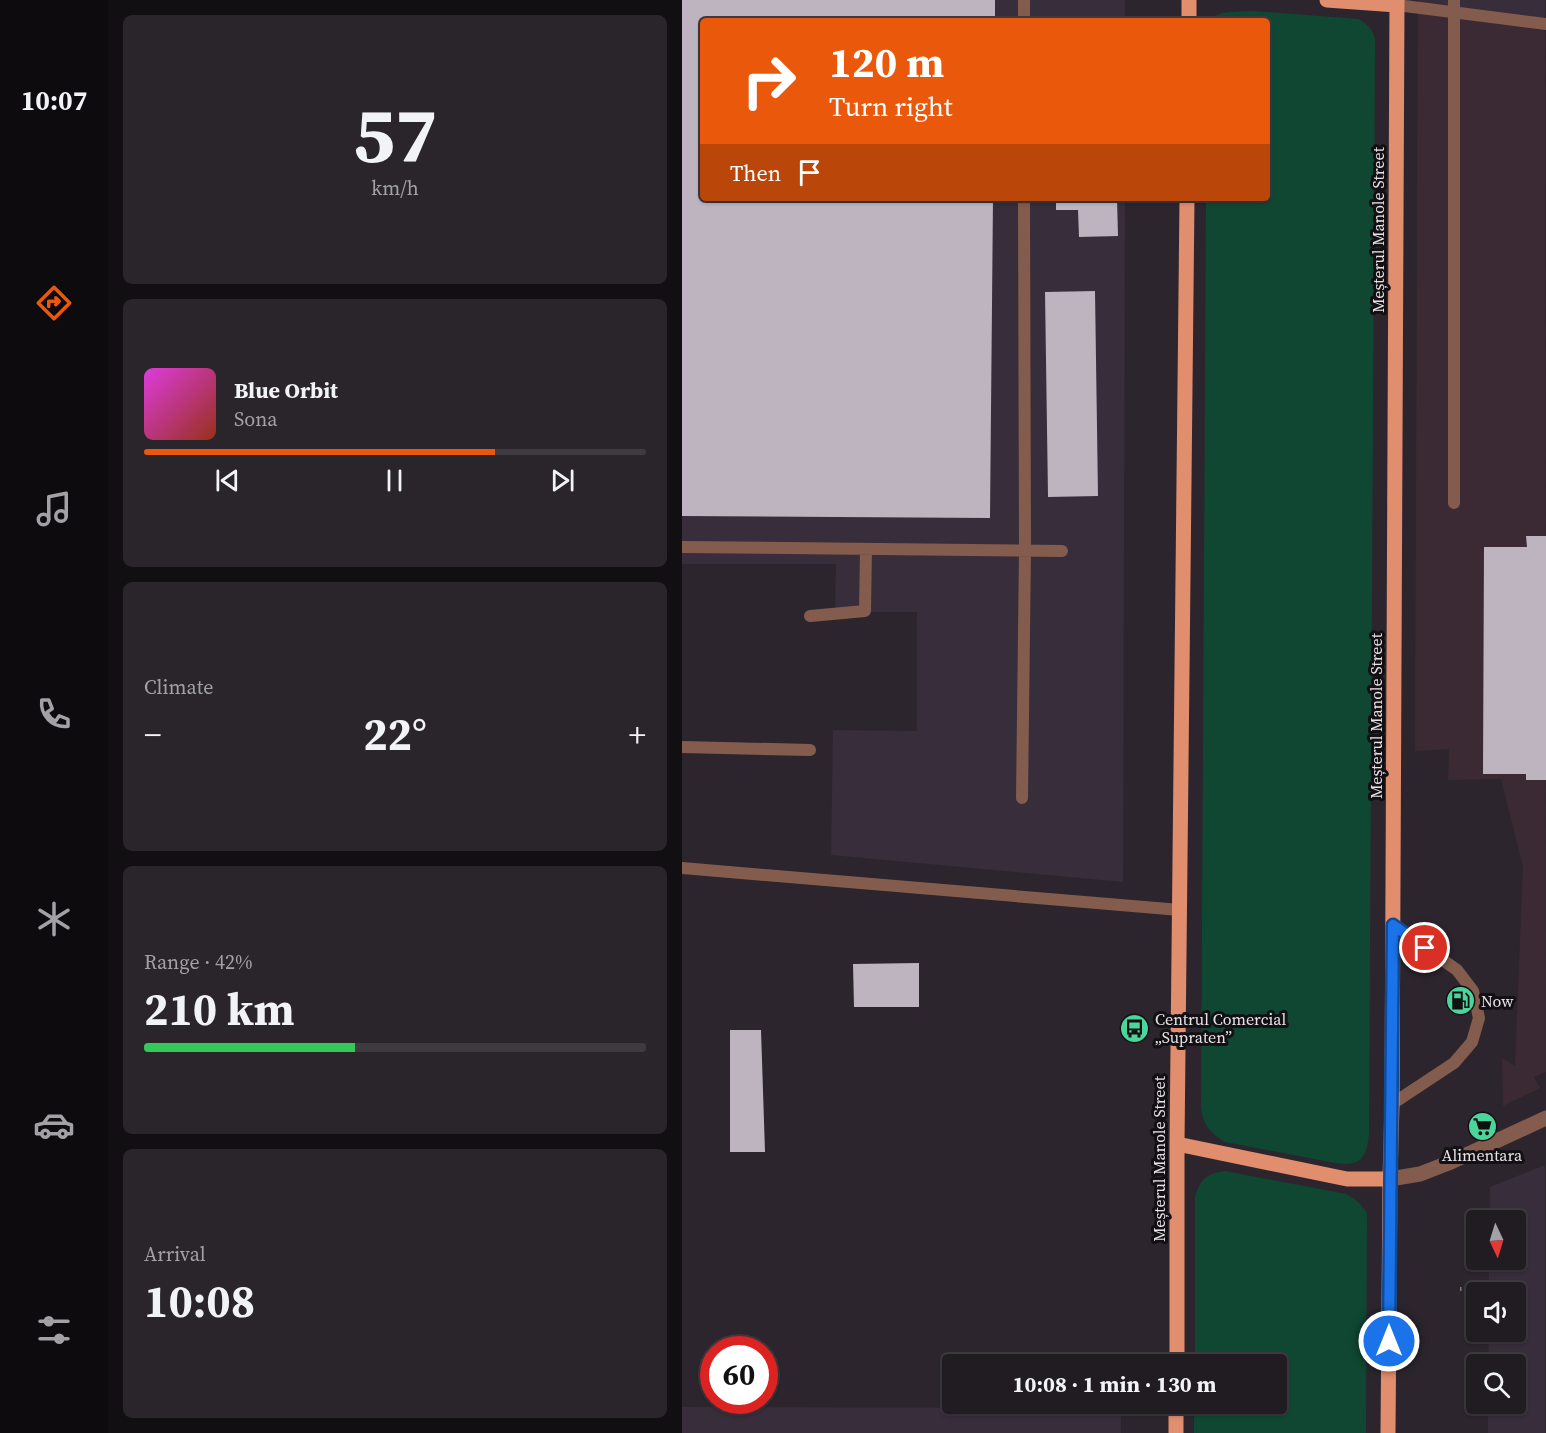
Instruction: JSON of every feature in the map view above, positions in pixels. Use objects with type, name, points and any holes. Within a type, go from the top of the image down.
[{"type":"main road","points":[[1189,0],[1189,18]]},
{"type":"main road","points":[[1327,0],[1397,2]]},
{"type":"main road","name":"Meșterul Manole Street","points":[[1388,1433],[1392,1104],[1397,2]]},
{"type":"main road","name":"Meșterul Manole Street","points":[[1177,1354],[1177,1144],[1187,201]]},
{"type":"main road","points":[[1177,1144],[1347,1179],[1390,1179]]},
{"type":"main road","points":[[1176,1414],[1176,1433]]},
{"type":"street","points":[[1390,1179],[1420,1174],[1451,1162],[1546,1118]]},
{"type":"lane","points":[[1024,0],[1024,18]]},
{"type":"lane","points":[[1397,2],[1454,6],[1546,24]]},
{"type":"lane","points":[[1454,6],[1454,503]]},
{"type":"lane","points":[[1022,798],[1025,550],[1024,201]]},
{"type":"lane","points":[[682,547],[1062,551]]},
{"type":"lane","points":[[810,616],[865,611],[866,549]]},
{"type":"lane","points":[[682,747],[810,750]]},
{"type":"lane","points":[[682,868],[1180,910]]},
{"type":"lane","points":[[1392,1104],[1454,1063],[1472,1042],[1479,1018],[1473,991],[1456,970],[1393,925]]},
{"type":"path","points":[[1460,1289],[1466,1289]]},
{"type":"shaded area","points":[[682,0],[1125,0],[1125,18],[700,18],[700,201],[1125,201],[1123,882],[831,855],[833,730],[917,731],[917,612],[835,612],[836,564],[682,564]]},
{"type":"shaded area","points":[[1418,0],[1429,0],[1473,15],[1545,18],[1546,1072],[1534,1077],[1540,1088],[1503,1106],[1502,1058],[1515,1066],[1523,867],[1501,779],[1448,780],[1449,749],[1415,751]]},
{"type":"shaded area","points":[[1429,0],[1545,0],[1545,18],[1473,15]]},
{"type":"shaded area","points":[[1545,1165],[1545,1433],[1488,1433],[1488,1414],[1526,1414],[1526,1354],[1488,1354],[1489,1342],[1526,1342],[1526,1282],[1489,1282],[1489,1270],[1526,1270],[1526,1210],[1490,1210],[1490,1187]]},
{"type":"shaded area","points":[[682,1407],[700,1407],[700,1414],[778,1414],[778,1407],[942,1408],[942,1414],[1121,1414],[1121,1433],[682,1433]]},
{"type":"green space","points":[[1252,11],[1359,19],[1370,28],[1375,40],[1369,1132],[1367,1148],[1361,1158],[1357,1162],[1344,1164],[1225,1142],[1208,1128],[1201,1108],[1206,201],[1270,201],[1270,18],[1211,18],[1222,13]]},
{"type":"green space","points":[[1225,1171],[1346,1194],[1358,1202],[1367,1213],[1366,1433],[1194,1433],[1194,1414],[1287,1414],[1287,1354],[1195,1354],[1195,1198],[1205,1178]]},
{"type":"building","points":[[682,0],[995,0],[995,18],[700,18],[700,201],[993,201],[990,518],[682,516]]},
{"type":"building","points":[[1056,201],[1117,201],[1118,236],[1079,237],[1078,210],[1056,210]]},
{"type":"building","points":[[1095,291],[1098,496],[1048,497],[1045,292]]},
{"type":"building","points":[[1526,536],[1546,536],[1546,780],[1526,780],[1526,774],[1483,774],[1484,547],[1527,547]]},
{"type":"building","points":[[919,963],[919,1007],[854,1007],[853,964]]},
{"type":"building","points":[[1456,989],[1466,990],[1472,1008],[1468,1013],[1461,1015],[1451,1012],[1447,1003],[1450,993]]},
{"type":"building","points":[[1128,1017],[1138,1017],[1139,1037],[1129,1037]]},
{"type":"building","points":[[730,1030],[761,1030],[765,1152],[730,1152]]},
{"type":"place","name":"Now","points":[[1460,1001]]},
{"type":"place","name":"Centrul Comercial „Supraten”","points":[[1134,1028]]},
{"type":"place","name":"Alimentara","points":[[1482,1127]]},
{"type":"route","points":[[1389,1341],[1393,925],[1425,948]]}]
